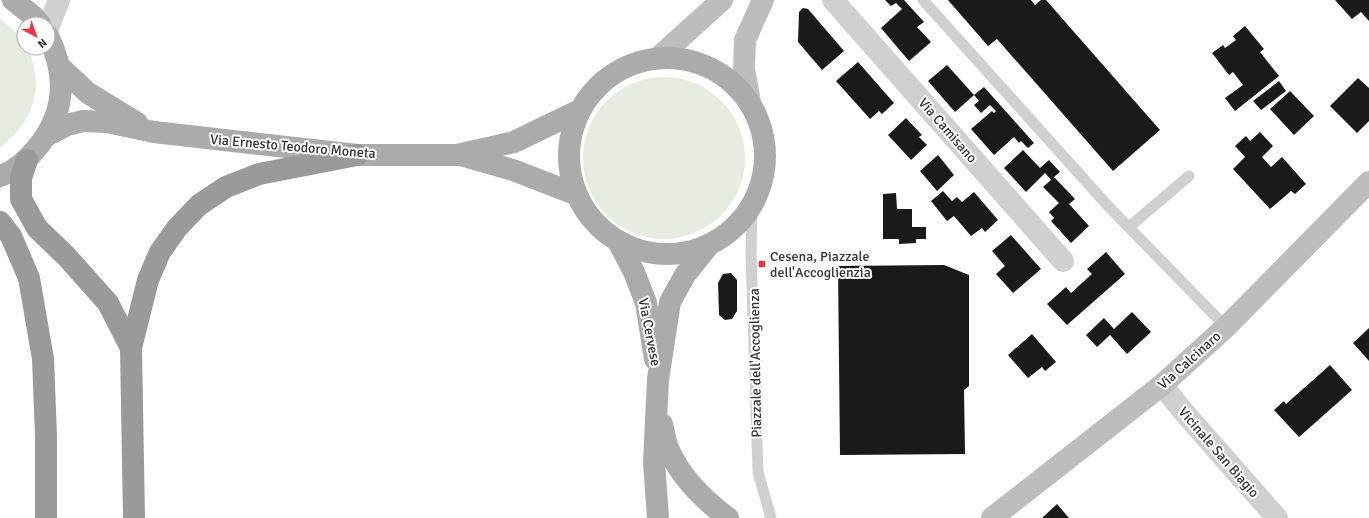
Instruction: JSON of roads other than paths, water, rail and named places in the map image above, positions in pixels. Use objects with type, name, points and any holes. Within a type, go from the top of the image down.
[{"type":"highway","points":[[134,518],[131,348],[148,280],[160,252],[177,228],[199,205],[226,187],[259,174],[357,155]]},
{"type":"highway","points":[[27,160],[21,178],[21,199],[37,228],[67,257],[108,303],[131,348]]},
{"type":"highway","points":[[0,222],[11,236],[29,278],[42,360],[46,436],[46,518]]},
{"type":"main road","points":[[13,0],[33,16]]},
{"type":"main road","points":[[659,57],[722,0]]},
{"type":"main road","points":[[750,102],[733,82],[711,67],[686,59],[659,57],[627,66],[599,84],[578,111],[569,138],[568,167],[575,194],[593,222],[619,242],[648,253],[679,254],[709,245],[733,229],[752,206],[761,184],[765,159],[763,135],[750,102],[744,69],[745,40],[763,0]]},
{"type":"main road","points":[[0,176],[27,160],[48,135],[57,114],[61,90],[60,67],[56,53]]},
{"type":"main road","name":"Via Ernesto Teodoro Moneta","points":[[60,67],[88,93],[154,132]]},
{"type":"main road","name":"Via Ernesto Teodoro Moneta","points":[[48,135],[67,125],[83,121],[107,122],[154,132],[357,155],[457,155],[514,142],[578,111]]},
{"type":"main road","name":"Via Ernesto Teodoro Moneta","points":[[457,155],[513,170],[575,194]]},
{"type":"main road","name":"Via Calcinaro","points":[[992,518],[1162,385],[1226,327],[1366,192]]},
{"type":"main road","name":"Via Cervese","points":[[619,242],[634,272],[646,303],[658,379]]},
{"type":"main road","name":"Via Cervese","points":[[658,518],[654,462],[658,406],[658,379],[670,302],[685,275],[709,245]]},
{"type":"main road","name":"Via Cervese","points":[[658,406],[668,447],[679,468],[692,486],[711,505],[728,518]]},
{"type":"street","points":[[53,16],[59,0]]},
{"type":"street","name":"Via Camisano","points":[[833,0],[1063,261]]},
{"type":"street","name":"Vicinale San Biagio","points":[[1162,385],[1182,410],[1277,518]]},
{"type":"lane","points":[[922,0],[1129,227],[1226,327]]},
{"type":"lane","points":[[1129,227],[1189,176]]},
{"type":"lane","name":"Piazzale dell'Accoglienza","points":[[752,206],[751,255],[758,472],[771,518]]},
{"type":"place","name":"Cesena, Piazzale dell'Accoglienzia","points":[[762,264]]}]
